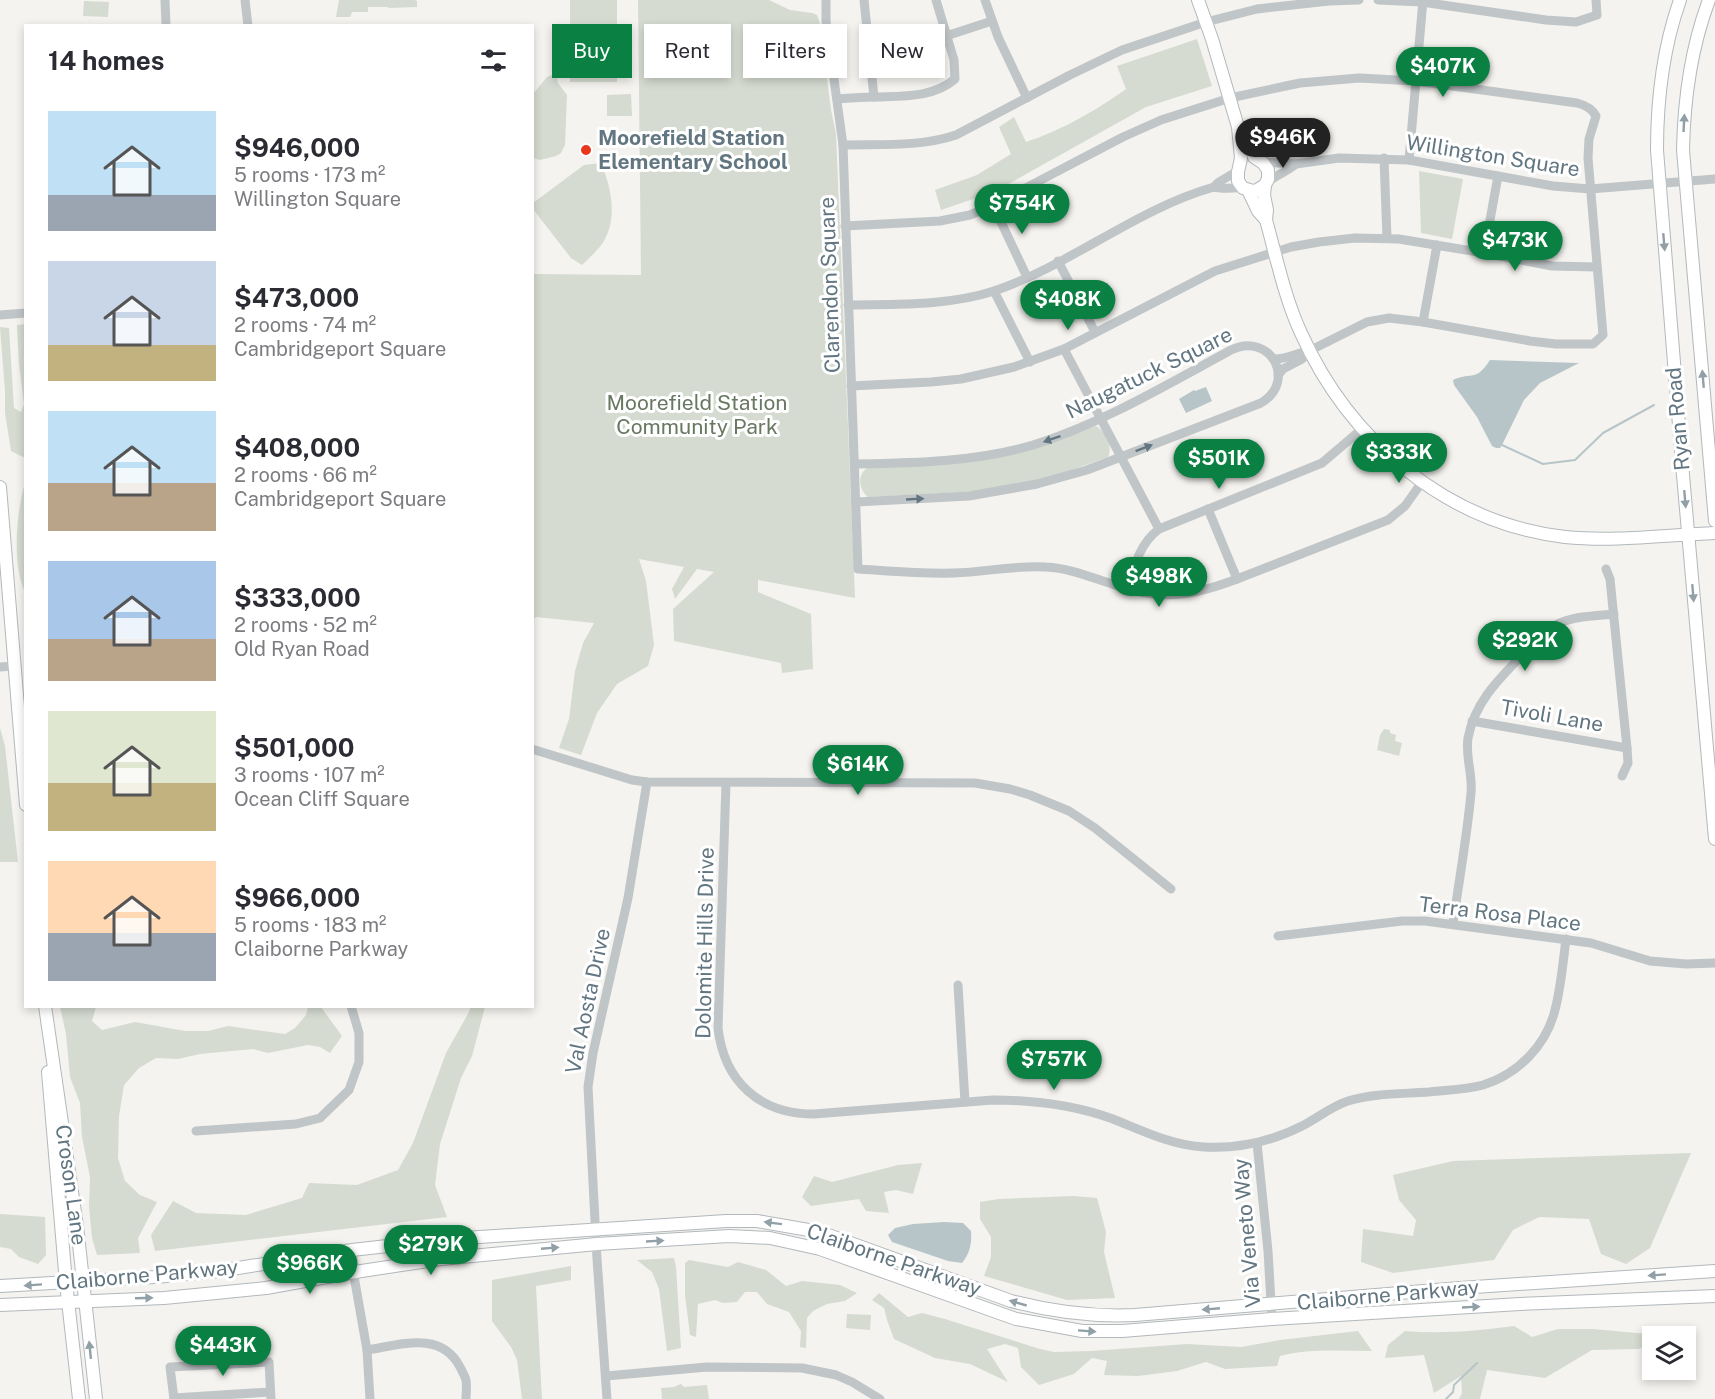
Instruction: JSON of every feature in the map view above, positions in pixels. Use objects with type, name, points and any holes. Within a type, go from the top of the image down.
[{"type":"main road","points":[[1198,0],[1239,128],[1254,157],[1268,170],[1264,195],[1266,220],[1293,314],[1309,351],[1329,386],[1362,429],[1386,454],[1422,482],[1456,502],[1486,516],[1521,528],[1564,537],[1596,539],[1715,533]]},
{"type":"main road","name":"Ryan Road","points":[[1680,0],[1670,32],[1659,92],[1657,142],[1715,839]]},
{"type":"main road","name":"Ryan Road","points":[[1709,0],[1690,67],[1683,150],[1715,521]]},
{"type":"main road","points":[[1239,128],[1241,153],[1238,180],[1266,220]]},
{"type":"main road","points":[[1239,169],[1247,161],[1261,162]]},
{"type":"main road","points":[[1246,189],[1257,190],[1266,184]]},
{"type":"main road","points":[[0,487],[24,780]]},
{"type":"main road","name":"Croson Lane","points":[[43,1008],[76,1215],[96,1399]]},
{"type":"main road","name":"Croson Lane","points":[[43,1008],[66,1283],[79,1399]]},
{"type":"main road","name":"Claiborne Parkway","points":[[0,1286],[219,1271],[352,1250],[449,1239],[726,1221],[757,1221],[798,1227],[840,1238],[1011,1301],[1039,1309],[1097,1316],[1136,1315],[1460,1288],[1715,1271]]},
{"type":"main road","name":"Claiborne Parkway","points":[[0,1305],[164,1298],[238,1291],[441,1259],[597,1244],[707,1237],[770,1238],[797,1243],[837,1254],[1016,1319],[1082,1331],[1113,1331],[1520,1304],[1715,1296]]},
{"type":"street","points":[[165,0],[166,24]]},
{"type":"street","points":[[245,0],[248,24]]},
{"type":"street","name":"Clarendon Square","points":[[826,0],[826,21],[843,145],[858,569],[918,574],[1051,567],[1068,570],[1128,590]]},
{"type":"street","points":[[864,0],[874,97]]},
{"type":"street","points":[[837,99],[913,95],[928,93],[948,85],[955,78],[954,60],[936,0]]},
{"type":"street","points":[[985,0],[992,21],[1027,98]]},
{"type":"street","points":[[843,145],[915,144],[942,140],[1122,50],[1206,22],[1257,9],[1359,0]]},
{"type":"street","points":[[1378,0],[1423,1],[1546,20],[1576,22],[1597,15],[1596,0]]},
{"type":"street","points":[[1409,160],[1423,1]]},
{"type":"street","points":[[946,36],[992,21]]},
{"type":"street","points":[[845,226],[940,221],[970,215],[1143,127],[1182,113],[1276,87],[1359,78],[1416,81],[1544,98],[1586,106],[1596,116],[1588,147],[1603,335],[1593,344],[1556,344],[1423,322],[1389,318],[1376,320],[1367,322],[1309,351],[1275,359],[1278,375],[1276,388],[1270,398],[1079,472],[1017,489],[969,496],[856,502]]},
{"type":"street","name":"Willington Square","points":[[1261,162],[1296,164],[1340,158],[1409,160],[1553,186],[1590,189],[1715,179]]},
{"type":"street","points":[[1384,158],[1387,238]]},
{"type":"street","name":"Willington Square","points":[[1266,184],[1276,175],[1289,170],[1296,164]]},
{"type":"street","points":[[848,305],[924,303],[958,299],[994,291],[1027,277],[1169,203],[1214,187],[1239,169]]},
{"type":"street","points":[[1484,252],[1498,176]]},
{"type":"street","points":[[1214,187],[1246,189]]},
{"type":"street","points":[[993,205],[1027,277]]},
{"type":"street","points":[[851,386],[932,382],[998,372],[1064,349],[1210,273],[1275,252],[1319,242],[1355,238],[1387,238],[1437,244],[1552,266],[1597,267]]},
{"type":"street","points":[[1423,322],[1437,244]]},
{"type":"street","points":[[1058,261],[1095,332]]},
{"type":"street","points":[[994,291],[1030,362]]},
{"type":"street","points":[[0,315],[24,313]]},
{"type":"street","name":"Naugatuck Square","points":[[855,464],[947,460],[990,455],[1031,446],[1101,419],[1237,347],[1254,345],[1268,352],[1275,359]]},
{"type":"street","points":[[1064,349],[1159,529]]},
{"type":"street","points":[[1278,375],[1282,369],[1302,359],[1309,351]]},
{"type":"street","points":[[1362,429],[1322,463],[1159,529],[1150,536],[1141,550],[1128,590],[1157,595],[1211,589],[1388,520],[1405,506],[1422,482]]},
{"type":"street","points":[[1208,508],[1237,579]]},
{"type":"street","points":[[1606,569],[1610,579],[1627,747],[1628,763],[1622,776]]},
{"type":"street","points":[[1453,924],[1471,789],[1467,752],[1472,721],[1483,699],[1496,682],[1543,634],[1556,625],[1568,620],[1614,614]]},
{"type":"street","points":[[0,667],[15,666]]},
{"type":"street","name":"Tivoli Lane","points":[[1472,721],[1627,747]]},
{"type":"street","points":[[534,750],[632,780],[647,782],[975,783],[1010,789],[1069,811],[1095,828],[1171,890]]},
{"type":"street","name":"Val Aosta Drive","points":[[607,1399],[588,1105],[590,1068],[628,898],[647,782]]},
{"type":"street","name":"Dolomite Hills Drive","points":[[726,783],[718,1028],[723,1053],[735,1077],[763,1102],[789,1112],[801,1114],[1016,1100],[1065,1106],[1112,1119],[1169,1141],[1188,1145],[1219,1147],[1257,1143],[1293,1130],[1330,1108],[1359,1098],[1468,1088],[1508,1074],[1530,1056],[1551,1023],[1558,997],[1566,939]]},
{"type":"street","name":"Terra Rosa Place","points":[[1278,936],[1402,921],[1425,921],[1591,943],[1650,961],[1686,964],[1715,963]]},
{"type":"street","points":[[958,985],[966,1102]]},
{"type":"street","points":[[196,1131],[296,1124],[320,1118],[349,1090],[359,1062],[359,1033],[352,1008]]},
{"type":"street","name":"Via Veneto Way","points":[[1257,1143],[1272,1319]]},
{"type":"street","points":[[352,1250],[367,1350],[370,1399]]},
{"type":"street","points":[[367,1350],[420,1342],[441,1347],[456,1360],[465,1378],[466,1399]]},
{"type":"street","points":[[269,1362],[271,1396],[174,1399],[170,1367],[269,1362]]},
{"type":"street","points":[[606,1376],[707,1367],[802,1368],[852,1382],[880,1399]]},
{"type":"green space","points":[[339,0],[415,0],[417,7],[368,7],[368,12],[352,12],[350,17],[336,17]]},
{"type":"green space","points":[[570,0],[617,0],[617,24],[570,24]]},
{"type":"green space","name":"Moorefield Station Community Park","points":[[638,0],[769,0],[790,10],[817,15],[820,24],[743,24],[743,78],[827,78],[836,134],[855,598],[758,580],[758,592],[811,614],[813,669],[782,673],[781,663],[674,641],[673,609],[714,572],[697,569],[675,599],[672,589],[684,567],[639,559],[646,581],[654,645],[648,666],[617,684],[597,713],[581,755],[559,748],[569,719],[575,671],[583,643],[594,623],[534,618],[534,274],[641,275]]},
{"type":"green space","points":[[84,1],[109,2],[108,17],[83,16]]},
{"type":"green space","points":[[1197,39],[1212,86],[1146,107],[1005,186],[941,210],[935,190],[977,175],[1011,154],[999,127],[1014,117],[1026,142],[1052,132],[1091,112],[1126,89],[1117,66]]},
{"type":"green space","points":[[552,75],[552,78],[557,78],[567,95],[565,145],[561,153],[556,156],[540,160],[534,158],[534,93],[547,77]]},
{"type":"green space","points":[[570,78],[617,78],[617,82],[570,82]]},
{"type":"green space","points":[[631,94],[632,116],[607,116],[607,95]]},
{"type":"green space","points":[[601,163],[608,183],[612,215],[602,244],[582,265],[571,258],[534,210],[534,202],[584,165]]},
{"type":"green space","points":[[1419,171],[1463,179],[1452,239],[1421,233]]},
{"type":"green space","points":[[24,324],[24,404],[19,365],[17,325]]},
{"type":"green space","points":[[0,327],[9,328],[14,408],[21,412],[24,404],[24,458],[11,451],[5,413]]},
{"type":"green space","points":[[1096,426],[1108,440],[1110,448],[1108,457],[1052,477],[982,491],[868,497],[862,490],[860,481],[862,473],[869,467],[958,462]]},
{"type":"green space","points":[[24,487],[24,589],[17,554],[19,509]]},
{"type":"green space","points":[[0,728],[5,746],[18,862],[0,862]]},
{"type":"green space","points":[[1384,729],[1390,730],[1390,733],[1396,735],[1395,741],[1402,743],[1399,756],[1377,750],[1380,735]]},
{"type":"green space","points":[[60,1008],[96,1008],[92,1021],[102,1030],[135,1022],[185,1031],[208,1031],[228,1026],[285,1034],[295,1028],[306,1015],[308,1008],[322,1008],[342,1036],[330,1053],[320,1047],[308,1045],[268,1053],[253,1049],[200,1054],[178,1059],[156,1058],[139,1068],[124,1085],[119,1116],[118,1158],[125,1181],[140,1195],[157,1202],[138,1238],[140,1253],[97,1255],[92,1238],[89,1207],[90,1177],[82,1137],[80,1103],[70,1077],[66,1034]]},
{"type":"green space","points":[[470,1008],[485,1008],[472,1056],[461,1078],[440,1144],[435,1185],[447,1217],[155,1251],[151,1235],[173,1201],[196,1213],[246,1215],[302,1198],[309,1183],[357,1185],[398,1170],[413,1143],[446,1053]]},
{"type":"green space","points":[[1691,1153],[1650,1248],[1626,1264],[1601,1254],[1589,1219],[1539,1217],[1513,1230],[1494,1260],[1393,1273],[1361,1262],[1363,1229],[1413,1236],[1416,1220],[1399,1200],[1393,1175],[1453,1161]]},
{"type":"green space","points":[[922,1163],[913,1194],[896,1190],[884,1192],[889,1213],[866,1211],[859,1199],[811,1206],[802,1197],[814,1176],[832,1182],[898,1165]]},
{"type":"green space","points":[[1073,1196],[1097,1198],[1106,1232],[1104,1252],[1115,1298],[1067,1300],[984,1276],[991,1257],[991,1237],[980,1219],[980,1202]]},
{"type":"green space","points":[[0,1214],[45,1217],[46,1255],[38,1264],[19,1257],[11,1249],[0,1247]]},
{"type":"green space","points":[[674,1258],[681,1348],[667,1351],[659,1289],[652,1272],[637,1260]]},
{"type":"green space","points":[[689,1260],[728,1267],[738,1262],[766,1270],[786,1286],[802,1281],[840,1285],[857,1293],[845,1301],[827,1304],[813,1311],[807,1318],[806,1348],[800,1347],[801,1331],[789,1312],[767,1304],[757,1292],[745,1292],[737,1302],[723,1303],[715,1300],[698,1304],[696,1337],[690,1335],[685,1295],[685,1263]]},
{"type":"green space","points":[[571,1266],[571,1280],[536,1286],[542,1399],[522,1399],[517,1360],[511,1347],[492,1321],[492,1280]]},
{"type":"green space","points":[[879,1293],[908,1317],[922,1313],[1054,1352],[1187,1344],[1241,1347],[1358,1331],[1372,1351],[1326,1350],[1291,1353],[1280,1356],[1277,1366],[1225,1369],[1206,1362],[1177,1371],[1138,1376],[1104,1375],[1107,1361],[1092,1358],[1074,1374],[1039,1385],[1021,1367],[1018,1348],[1005,1344],[987,1349],[1008,1382],[970,1364],[935,1358],[894,1339],[884,1308],[872,1300]]},
{"type":"green space","points":[[847,1314],[871,1315],[870,1330],[846,1328]]},
{"type":"green space","points":[[1514,1326],[1532,1337],[1558,1329],[1593,1329],[1642,1333],[1642,1348],[1592,1350],[1545,1378],[1487,1370],[1480,1399],[1459,1399],[1462,1393],[1461,1376],[1434,1393],[1424,1355],[1385,1358],[1388,1345],[1405,1331],[1459,1332]]},
{"type":"green space","points":[[681,1384],[684,1387],[707,1385],[709,1399],[662,1399],[661,1388]]},
{"type":"shaded area","points":[[1490,360],[1579,363],[1540,383],[1524,400],[1502,445],[1496,448],[1492,446],[1477,417],[1454,385],[1453,380],[1481,372]]},
{"type":"shaded area","points":[[1206,387],[1212,401],[1186,413],[1179,399],[1194,390]]},
{"type":"shaded area","points":[[944,1222],[963,1223],[971,1231],[970,1248],[962,1263],[948,1261],[892,1242],[888,1235],[895,1228]]},
{"type":"waterway","points":[[1502,445],[1543,464],[1575,460],[1603,433],[1654,405]]},
{"type":"waterway","points":[[1446,1399],[1453,1392],[1454,1385],[1477,1363]]},
{"type":"place","name":"Moorefield Station Elementary School","points":[[586,150]]}]
